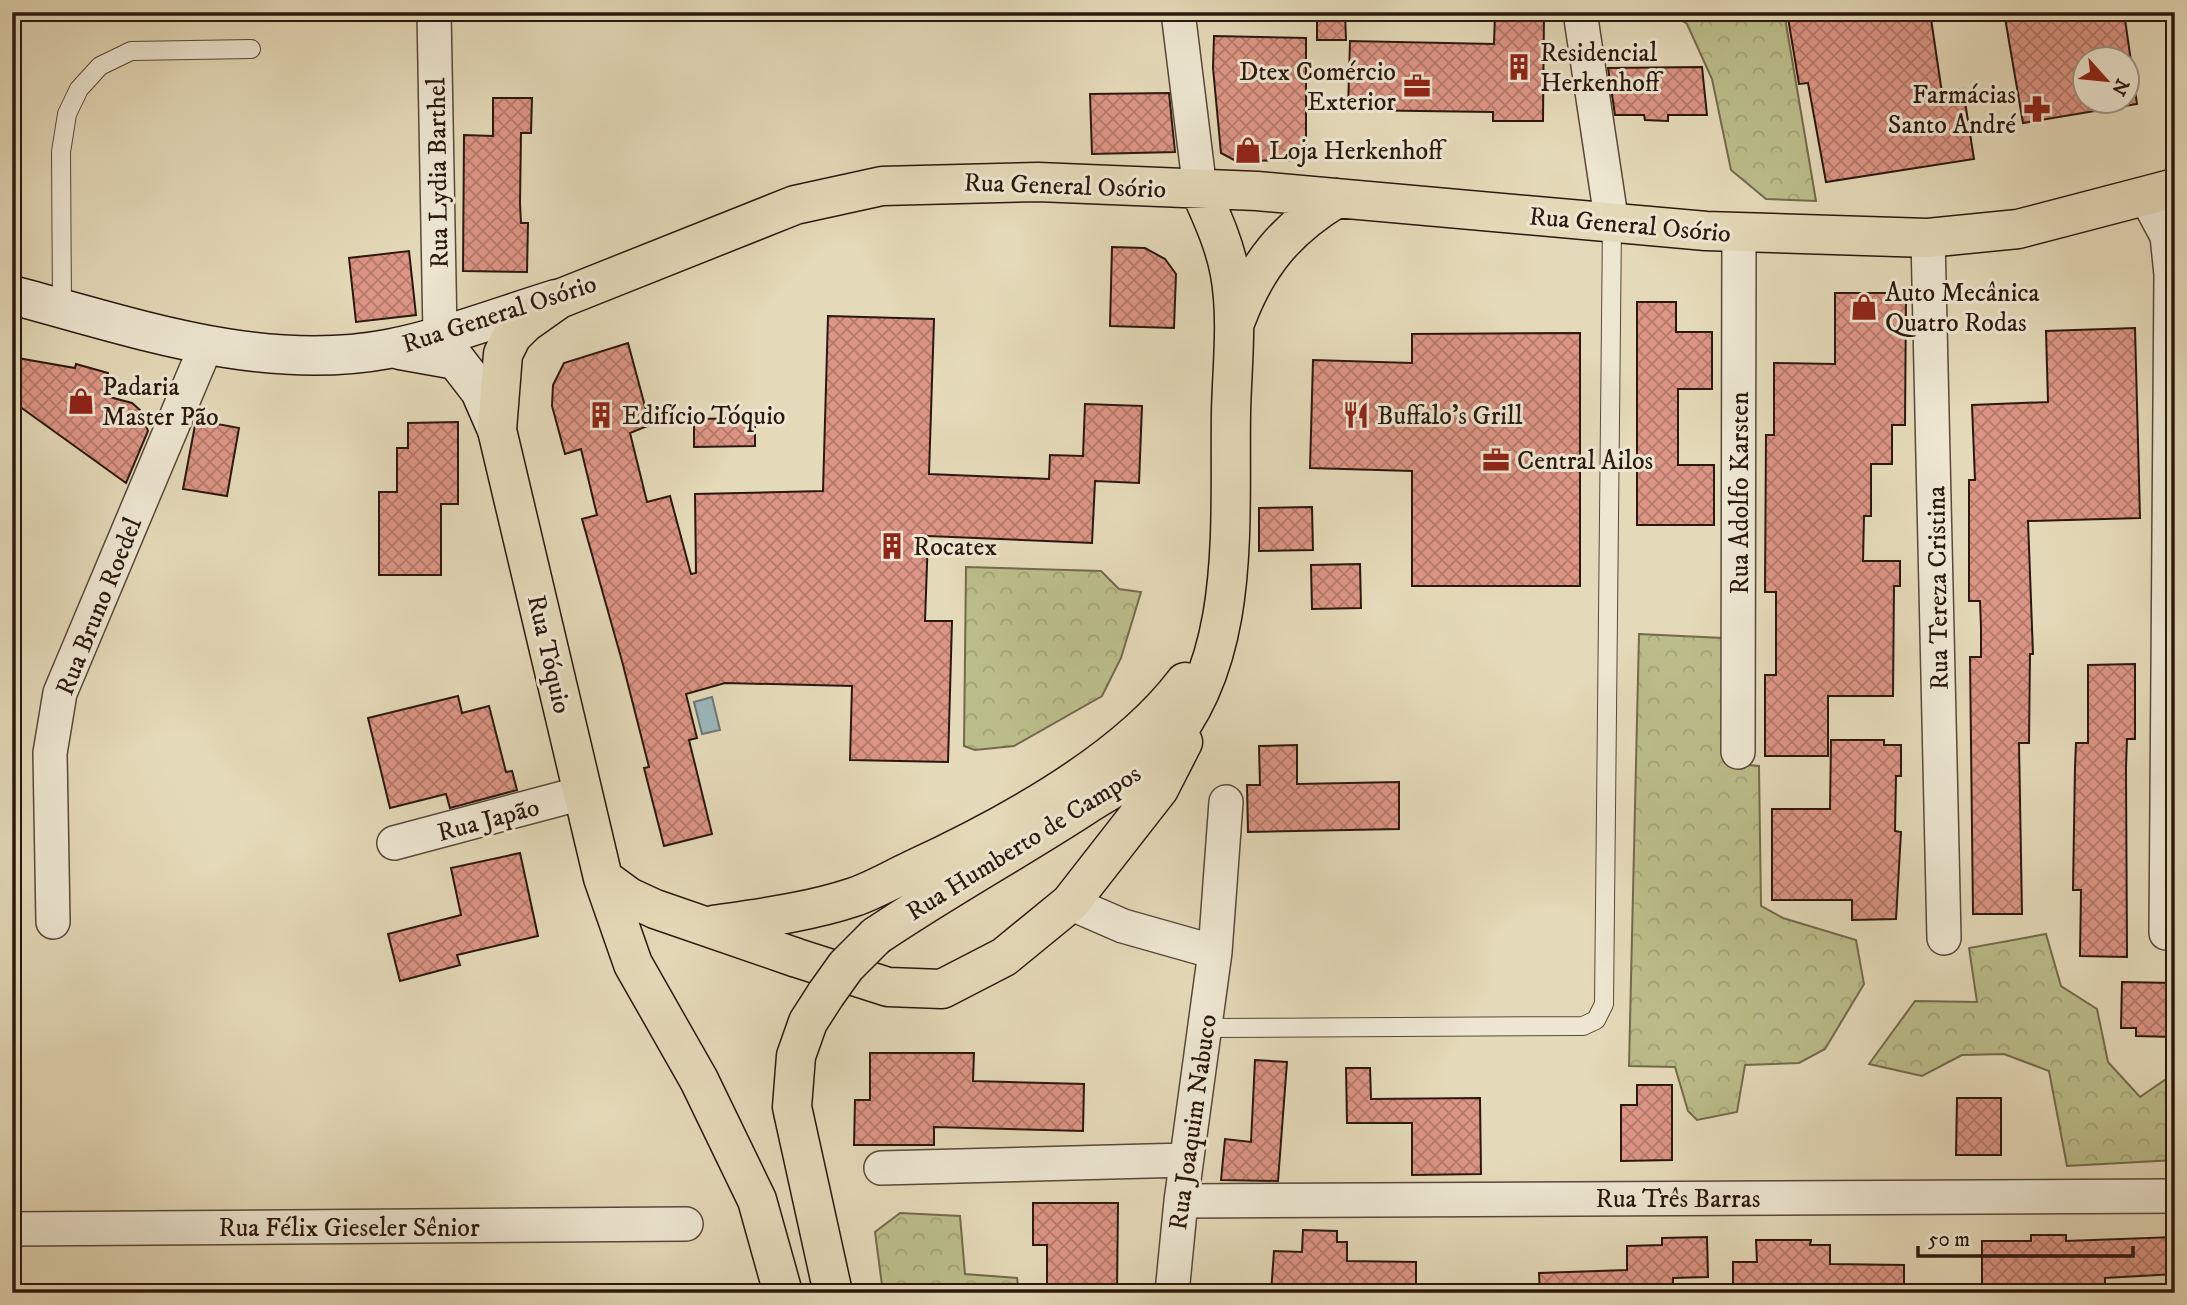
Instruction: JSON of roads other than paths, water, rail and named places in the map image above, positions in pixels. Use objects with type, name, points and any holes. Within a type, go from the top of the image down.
[{"type":"main road","points":[[2160,192],[2175,166]]},
{"type":"main road","name":"Rua General Osório","points":[[12,295],[206,346],[320,355],[387,349],[559,299],[795,205],[882,186],[1038,182],[1200,190],[1337,198],[1739,233],[1928,238],[2018,229],[2160,192]]},
{"type":"main road","name":"Rua Humberto de Campos","points":[[832,1293],[792,1107],[796,1056],[808,1022],[846,966],[876,936],[951,886],[1131,776],[1160,752],[1199,695],[1222,622],[1228,537],[1233,328],[1230,276],[1224,247],[1200,190]]},
{"type":"main road","name":"Rua Humberto de Campos","points":[[1233,328],[1251,283],[1272,250],[1318,209],[1337,198]]},
{"type":"main road","name":"Rua Tóquio","points":[[497,430],[502,354],[512,336],[525,323],[559,299]]},
{"type":"main road","name":"Rua Tóquio","points":[[387,349],[456,360],[480,391],[497,430],[603,878]]},
{"type":"main road","points":[[708,926],[790,914],[855,897],[954,851],[1017,815],[1123,745],[1170,701],[1222,622]]},
{"type":"main road","points":[[603,878],[629,897],[682,919],[797,958],[888,986],[942,989],[1004,957],[1070,903],[1159,789],[1181,748],[1186,716]]},
{"type":"main road","points":[[603,878],[633,964],[699,1080],[757,1200],[783,1293]]},
{"type":"street","name":"Rua Lydia Barthel","points":[[434,12],[440,334]]},
{"type":"street","points":[[1178,12],[1200,190]]},
{"type":"street","points":[[1580,12],[1612,224]]},
{"type":"street","points":[[2160,192],[2171,274],[2166,933]]},
{"type":"street","name":"Rua Adolfo Karsten","points":[[1738,752],[1739,233]]},
{"type":"street","name":"Rua Tereza Cristina","points":[[1928,238],[1944,938]]},
{"type":"street","name":"Rua Bruno Roedel","points":[[53,922],[50,753],[60,693],[206,346]]},
{"type":"street","name":"Rua Japão","points":[[394,843],[582,793]]},
{"type":"street","name":"Rua Joaquim Nabuco","points":[[1172,1293],[1186,1160],[1215,952],[1226,802]]},
{"type":"street","points":[[1070,903],[1123,926],[1215,952]]},
{"type":"street","points":[[881,1168],[1186,1160]]},
{"type":"street","name":"Rua Três Barras","points":[[1181,1201],[2175,1196]]},
{"type":"street","name":"Rua Félix Gieseler Sênior","points":[[12,1229],[686,1224]]},
{"type":"lane","points":[[62,308],[61,152],[67,114],[79,89],[100,66],[131,51],[251,49]]},
{"type":"lane","points":[[1205,1028],[1583,1026],[1596,1020],[1604,1004],[1612,224]]},
{"type":"water","points":[[712,697],[720,730],[702,734],[694,702]]},
{"type":"place","name":"Residencial Herkenhoff","points":[[1519,67]]},
{"type":"place","name":"Dtex Comércio Exterior","points":[[1417,86]]},
{"type":"place","name":"Farmácias Santo André","points":[[2037,109]]},
{"type":"place","name":"Loja Herkenhoff","points":[[1248,150]]},
{"type":"place","name":"Auto Mecânica Quatro Rodas","points":[[1864,307]]},
{"type":"place","name":"Padaria Master Pão","points":[[81,401]]},
{"type":"place","name":"Edifício Tóquio","points":[[601,415]]},
{"type":"place","name":"Buffalo's Grill","points":[[1356,415]]},
{"type":"place","name":"Central Ailos","points":[[1496,460]]},
{"type":"place","name":"Rocatex","points":[[892,546]]}]
